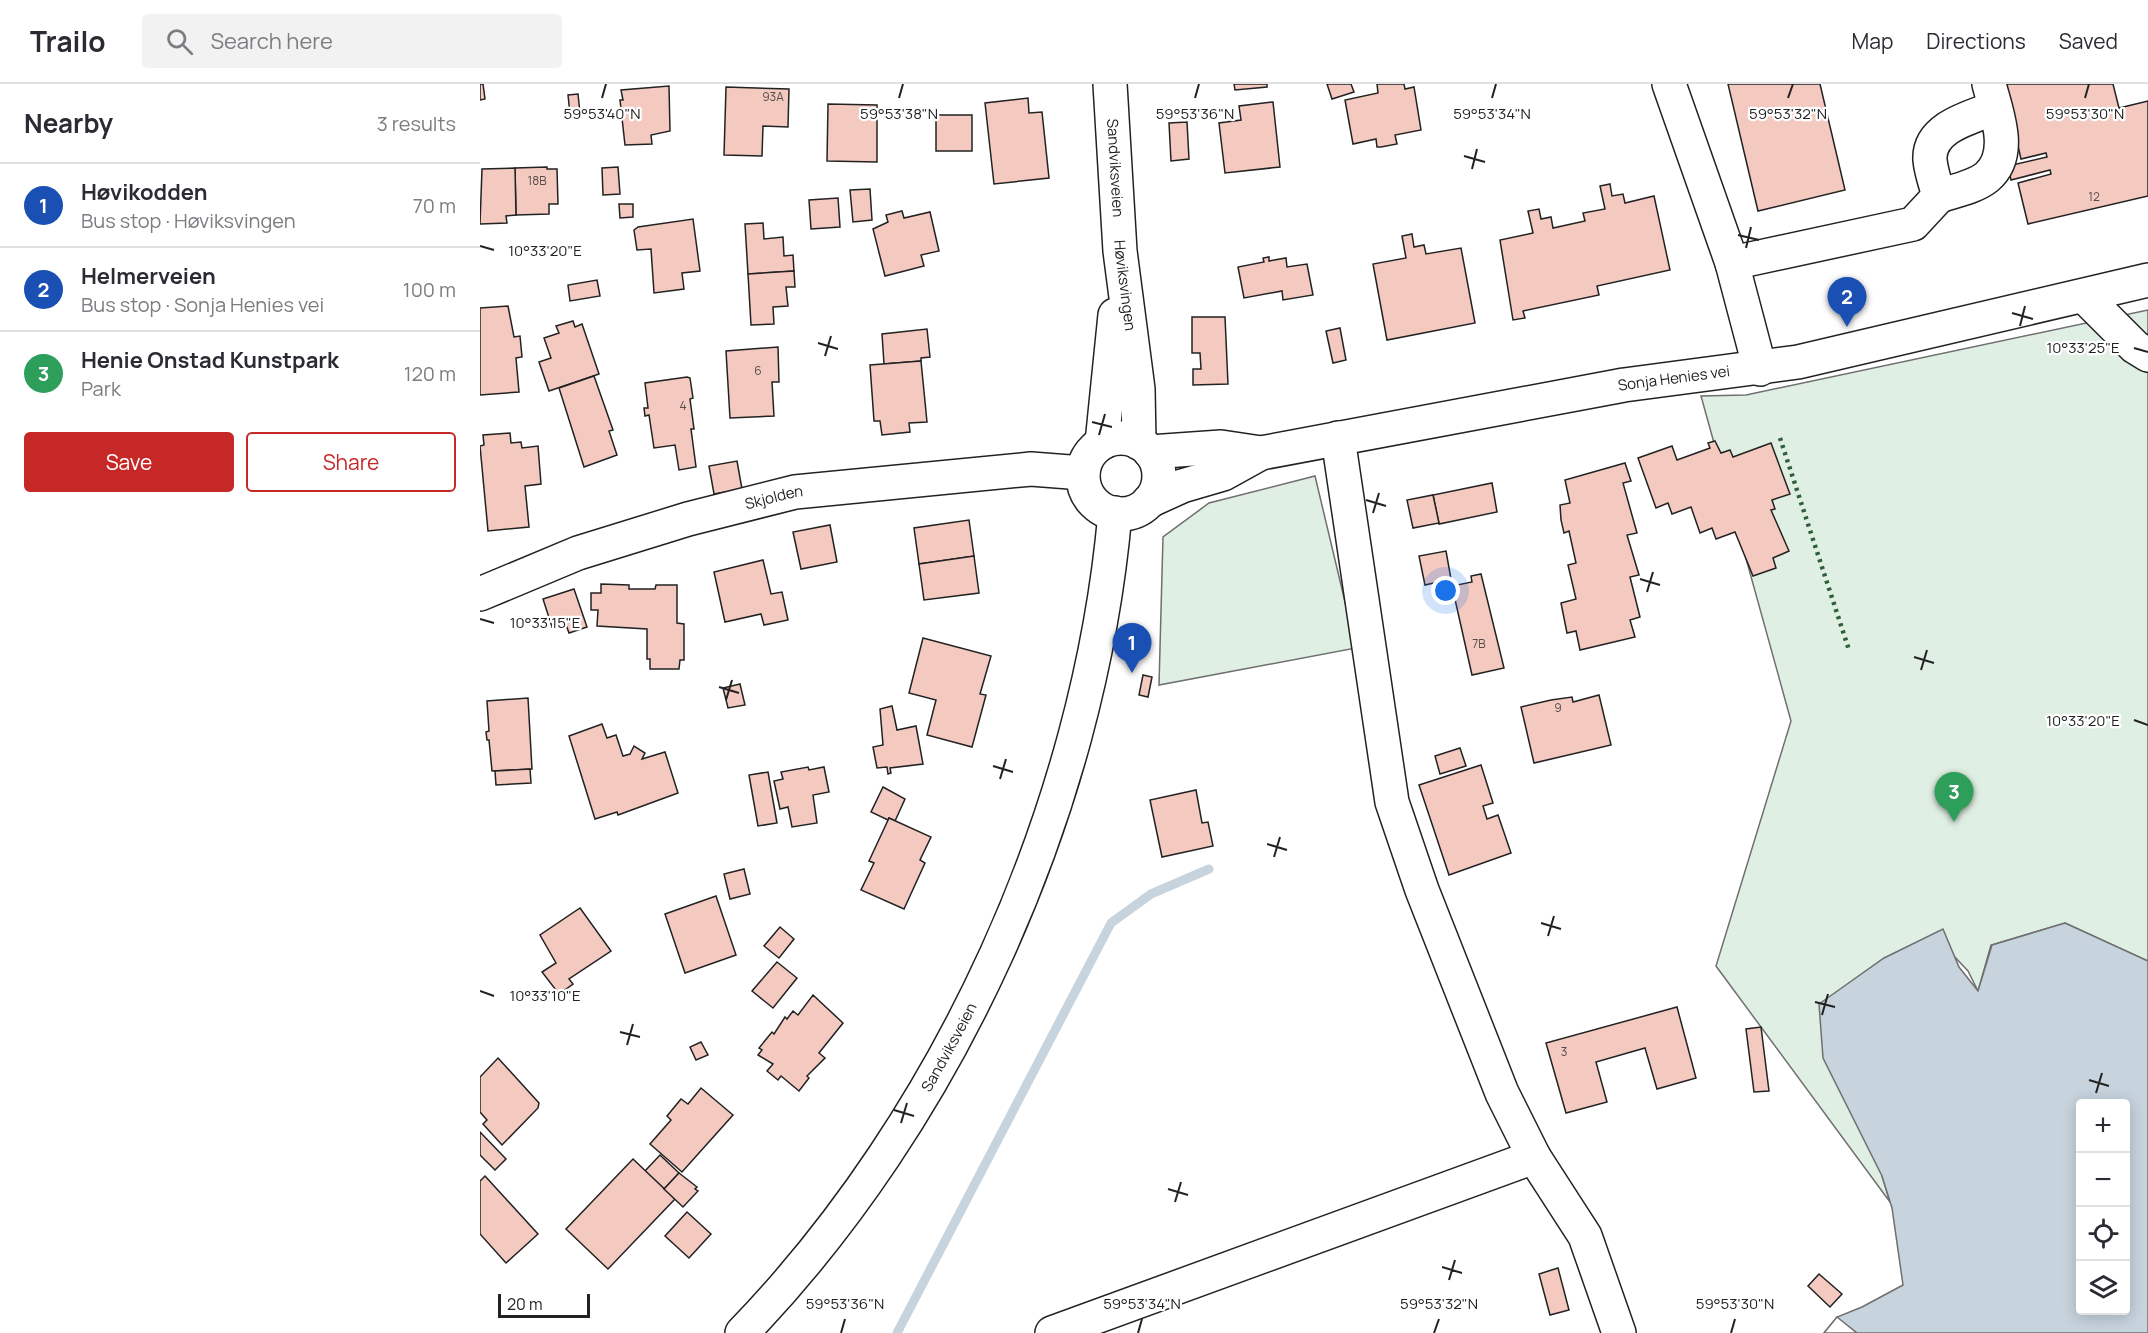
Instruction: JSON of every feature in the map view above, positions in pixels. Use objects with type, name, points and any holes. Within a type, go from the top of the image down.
[{"type":"street","name":"Sandviksveien","points":[[1110,84],[1120,251]]},
{"type":"street","points":[[1669,84],[1732,263],[1760,369]]},
{"type":"street","points":[[1732,263],[1913,224],[1939,196],[1987,177],[2001,156],[2002,136],[1992,96],[1946,129],[1935,141],[1930,158],[1939,196]]},
{"type":"street","name":"Høviksvingen","points":[[1102,443],[1106,423],[1120,251]]},
{"type":"street","name":"Høviksvingen","points":[[1120,251],[1144,447]]},
{"type":"street","name":"Sonja Henies vei","points":[[1149,501],[1182,486],[1223,474],[1261,453],[1624,385],[1760,369],[2148,280]]},
{"type":"street","points":[[2084,296],[2135,347],[2148,355]]},
{"type":"street","points":[[1120,438],[1144,447],[1158,473],[1158,483],[1149,501],[1129,513],[1115,513],[1094,503],[1085,490],[1083,473],[1086,460],[1102,443],[1120,438]]},
{"type":"street","points":[[1338,438],[1392,802],[1422,890],[1502,1093],[1534,1157],[1585,1236],[1619,1333]]},
{"type":"street","name":"Sonja Henies vei","points":[[1144,447],[1221,447],[1261,453]]},
{"type":"street","name":"Skjolden","points":[[480,594],[578,553],[688,519],[795,492],[1031,469],[1083,473]]},
{"type":"street","name":"Sandviksveien","points":[[742,1333],[782,1292],[829,1234],[904,1125],[959,1028],[1022,894],[1071,755],[1102,615],[1115,513]]},
{"type":"street","points":[[1052,1333],[1534,1157]]},
{"type":"green space","points":[[2148,310],[2148,961],[2065,923],[1991,945],[1978,991],[1968,971],[1952,954],[1882,1176],[1890,1202],[1716,966],[1791,721],[1701,396],[1746,395]]},
{"type":"green space","points":[[1315,476],[1356,648],[1159,685],[1163,537],[1209,503]]},
{"type":"shaded area","points":[[2065,923],[2148,961],[2148,1333],[1824,1333],[1837,1317],[1862,1307],[1903,1285],[1892,1208],[1882,1176],[1823,1058],[1819,1004],[1884,958],[1943,929],[1959,967],[1978,991],[1992,945]]},
{"type":"pier","points":[[1837,1317],[1857,1333],[1824,1333]]},
{"type":"building","points":[[480,84],[483,84],[485,99],[480,100]]},
{"type":"building","points":[[1234,84],[1267,84],[1267,87],[1235,90]]},
{"type":"building","points":[[1327,84],[1351,84],[1354,92],[1332,99]]},
{"type":"building","points":[[1377,84],[1404,84],[1405,89],[1414,87],[1421,130],[1395,135],[1397,144],[1377,147],[1376,139],[1353,144],[1345,100],[1378,93]]},
{"type":"building","points":[[1728,84],[1820,84],[1845,190],[1758,211]]},
{"type":"building","points":[[2004,84],[2113,84],[2119,108],[2148,101],[2148,196],[2028,224],[2018,183],[2051,174],[2050,170],[2011,180],[2008,166],[2047,157],[2046,153],[2021,159]]},
{"type":"building","points":[[669,86],[670,131],[651,135],[652,144],[625,145],[621,90]]},
{"type":"building","points":[[726,87],[789,89],[788,127],[763,126],[762,156],[724,155]]},
{"type":"building","points":[[578,94],[580,113],[570,114],[568,95]]},
{"type":"building","points":[[1028,98],[1029,113],[1042,112],[1049,178],[994,184],[985,103]]},
{"type":"building","points":[[1273,102],[1280,167],[1225,173],[1219,123],[1241,120],[1239,106]]},
{"type":"building","points":[[828,104],[877,105],[877,162],[827,161]]},
{"type":"building","points":[[936,115],[972,115],[972,151],[936,151]]},
{"type":"building","points":[[1187,122],[1189,159],[1171,161],[1169,123]]},
{"type":"building","points":[[547,167],[547,169],[557,169],[558,204],[549,204],[549,214],[516,215],[515,168]]},
{"type":"building","points":[[618,167],[620,194],[603,195],[602,168]]},
{"type":"building","points":[[515,168],[516,215],[506,216],[507,223],[480,224],[482,169]]},
{"type":"building","points":[[1610,184],[1612,196],[1623,194],[1625,203],[1654,196],[1670,270],[1597,286],[1599,295],[1523,311],[1525,318],[1513,320],[1500,240],[1533,233],[1528,211],[1539,209],[1541,219],[1551,217],[1553,228],[1585,221],[1583,213],[1605,209],[1600,186]]},
{"type":"building","points":[[870,189],[872,220],[853,222],[850,190]]},
{"type":"building","points":[[838,198],[840,227],[811,229],[809,200]]},
{"type":"building","points":[[619,204],[633,204],[633,217],[620,218]]},
{"type":"building","points":[[902,211],[904,218],[930,212],[939,251],[921,255],[924,266],[885,276],[873,229],[888,222],[886,215]]},
{"type":"building","points":[[693,219],[700,271],[682,273],[684,289],[654,293],[651,249],[637,250],[634,230],[638,227]]},
{"type":"building","points":[[763,223],[764,239],[783,237],[784,256],[793,255],[794,271],[748,274],[745,224]]},
{"type":"building","points":[[1412,234],[1414,247],[1424,245],[1426,254],[1461,248],[1475,323],[1387,340],[1373,264],[1406,258],[1402,236]]},
{"type":"building","points":[[1269,257],[1269,261],[1286,258],[1287,267],[1307,264],[1313,295],[1283,300],[1282,291],[1244,298],[1238,267],[1264,262],[1263,258]]},
{"type":"building","points":[[794,271],[795,287],[786,287],[788,306],[773,307],[774,324],[751,325],[748,274]]},
{"type":"building","points":[[597,280],[600,296],[570,301],[568,285]]},
{"type":"building","points":[[508,306],[514,337],[520,336],[522,357],[516,358],[519,392],[480,395],[480,308]]},
{"type":"building","points":[[1192,317],[1225,317],[1228,384],[1193,385],[1193,369],[1201,369],[1200,353],[1192,353]]},
{"type":"building","points":[[573,321],[575,327],[582,324],[599,374],[549,391],[539,362],[551,358],[544,338],[559,333],[556,326]]},
{"type":"building","points":[[1340,328],[1346,360],[1333,363],[1326,331]]},
{"type":"building","points":[[927,329],[930,357],[921,358],[921,361],[884,364],[882,334]]},
{"type":"building","points":[[778,347],[779,382],[772,382],[774,416],[730,418],[726,351]]},
{"type":"building","points":[[921,361],[927,422],[909,423],[910,432],[882,435],[880,421],[874,421],[870,365]]},
{"type":"building","points":[[594,376],[613,430],[609,431],[617,455],[584,467],[559,388]]},
{"type":"building","points":[[690,378],[693,398],[690,399],[694,429],[691,429],[696,467],[679,470],[675,445],[654,448],[649,415],[645,416],[644,408],[648,408],[645,383]]},
{"type":"building","points":[[510,433],[511,443],[521,442],[522,448],[538,446],[541,484],[525,486],[529,527],[488,531],[480,446],[484,445],[483,435]]},
{"type":"building","points":[[1715,441],[1721,453],[1730,450],[1733,457],[1771,443],[1790,494],[1772,500],[1775,509],[1771,510],[1789,551],[1773,558],[1776,568],[1753,576],[1735,532],[1716,539],[1712,528],[1700,533],[1691,507],[1672,514],[1668,503],[1656,508],[1638,458],[1672,446],[1677,460],[1710,448],[1708,443]]},
{"type":"building","points":[[737,461],[742,489],[714,494],[709,466]]},
{"type":"building","points":[[1625,463],[1631,481],[1623,483],[1637,533],[1627,535],[1639,575],[1630,577],[1640,617],[1630,620],[1635,637],[1580,650],[1576,631],[1567,633],[1561,603],[1576,599],[1568,565],[1576,563],[1569,531],[1564,533],[1561,520],[1560,505],[1570,503],[1565,480]]},
{"type":"building","points":[[1492,483],[1497,512],[1439,524],[1433,495]]},
{"type":"building","points":[[1433,495],[1439,523],[1413,528],[1407,500]]},
{"type":"building","points":[[969,520],[974,556],[919,564],[914,528]]},
{"type":"building","points":[[830,525],[837,562],[801,569],[793,532]]},
{"type":"building","points":[[1446,551],[1451,579],[1425,585],[1419,556]]},
{"type":"building","points":[[974,556],[979,593],[924,600],[919,564]]},
{"type":"building","points":[[763,560],[771,594],[782,592],[788,620],[764,625],[761,614],[725,622],[714,572]]},
{"type":"building","points":[[1481,574],[1504,668],[1472,675],[1452,586],[1472,582],[1471,576]]},
{"type":"building","points":[[601,584],[629,585],[629,589],[655,589],[656,585],[677,585],[677,623],[684,624],[684,660],[680,660],[679,669],[650,669],[650,659],[647,659],[647,629],[597,626],[598,610],[591,610],[591,593],[601,593]]},
{"type":"building","points":[[574,589],[587,627],[569,633],[565,622],[552,627],[543,599]]},
{"type":"building","points":[[923,638],[991,656],[980,694],[986,695],[972,747],[927,735],[936,700],[909,693]]},
{"type":"building","points":[[1143,675],[1152,677],[1148,697],[1139,695]]},
{"type":"building","points":[[740,684],[745,705],[728,708],[723,688]]},
{"type":"building","points":[[1599,695],[1611,745],[1534,763],[1521,707],[1572,697],[1573,702]]},
{"type":"building","points":[[528,698],[532,769],[492,771],[486,732],[489,731],[487,701]]},
{"type":"building","points":[[892,706],[897,730],[916,726],[923,764],[890,768],[891,773],[888,774],[887,767],[877,768],[873,747],[883,745],[880,709]]},
{"type":"building","points":[[602,724],[607,738],[616,735],[623,756],[630,754],[634,746],[645,753],[642,759],[665,752],[678,793],[618,815],[617,812],[595,819],[569,736]]},
{"type":"building","points":[[1460,748],[1466,766],[1440,774],[1435,756]]},
{"type":"building","points":[[1481,765],[1493,803],[1483,806],[1487,819],[1498,815],[1511,853],[1449,875],[1419,785]]},
{"type":"building","points":[[808,767],[809,770],[824,767],[829,792],[813,795],[817,823],[792,827],[788,807],[780,809],[774,781],[783,779],[781,772]]},
{"type":"building","points":[[530,769],[531,783],[496,785],[495,771]]},
{"type":"building","points":[[768,772],[777,823],[758,826],[749,775]]},
{"type":"building","points":[[883,787],[905,799],[895,821],[871,812]]},
{"type":"building","points":[[1196,790],[1202,823],[1208,822],[1213,846],[1162,857],[1150,800]]},
{"type":"building","points":[[889,818],[931,837],[920,860],[925,863],[904,909],[861,890],[874,863],[869,861]]},
{"type":"building","points":[[744,869],[750,894],[730,899],[724,874]]},
{"type":"building","points":[[716,896],[736,955],[685,973],[665,914]]},
{"type":"building","points":[[580,908],[611,951],[569,979],[573,984],[559,994],[542,972],[556,963],[540,935]]},
{"type":"building","points":[[780,927],[794,939],[779,958],[764,946]]},
{"type":"building","points":[[777,962],[797,978],[773,1008],[752,991]]},
{"type":"building","points":[[813,995],[843,1023],[819,1053],[825,1058],[807,1076],[809,1078],[799,1091],[781,1076],[778,1080],[767,1071],[773,1064],[758,1055],[762,1050],[759,1048],[772,1032],[774,1034],[785,1017],[787,1019],[793,1011],[798,1015]]},
{"type":"building","points":[[1677,1007],[1696,1078],[1657,1089],[1645,1048],[1596,1062],[1607,1102],[1566,1113],[1546,1043]]},
{"type":"building","points":[[1761,1027],[1769,1091],[1754,1092],[1746,1029]]},
{"type":"building","points":[[701,1042],[708,1055],[696,1060],[690,1047]]},
{"type":"building","points":[[498,1058],[539,1103],[538,1108],[502,1145],[483,1124],[487,1120],[480,1112],[480,1077]]},
{"type":"building","points":[[701,1088],[733,1115],[682,1172],[650,1144],[671,1120],[667,1116],[681,1099],[688,1104]]},
{"type":"building","points":[[480,1132],[506,1159],[495,1170],[480,1155]]},
{"type":"building","points":[[660,1155],[679,1173],[664,1189],[645,1171]]},
{"type":"building","points":[[633,1159],[675,1199],[608,1269],[566,1229]]},
{"type":"building","points":[[679,1173],[697,1187],[695,1189],[698,1191],[683,1207],[664,1189]]},
{"type":"building","points":[[485,1176],[538,1234],[506,1263],[480,1234],[480,1181]]},
{"type":"building","points":[[687,1212],[711,1234],[689,1258],[665,1236]]},
{"type":"building","points":[[1558,1268],[1569,1310],[1550,1315],[1539,1274]]},
{"type":"building","points":[[1819,1274],[1842,1294],[1830,1307],[1808,1286]]},
{"type":"waterway","points":[[897,1333],[1111,923],[1151,894],[1209,869]]},
{"type":"hedge","points":[[1780,438],[1849,650]]},
{"type":"place","name":"Helmerveien","points":[[1847,327]]},
{"type":"place","name":"Høvikodden","points":[[1132,673]]},
{"type":"place","name":"Henie Onstad Kunstpark","points":[[1954,822]]}]
